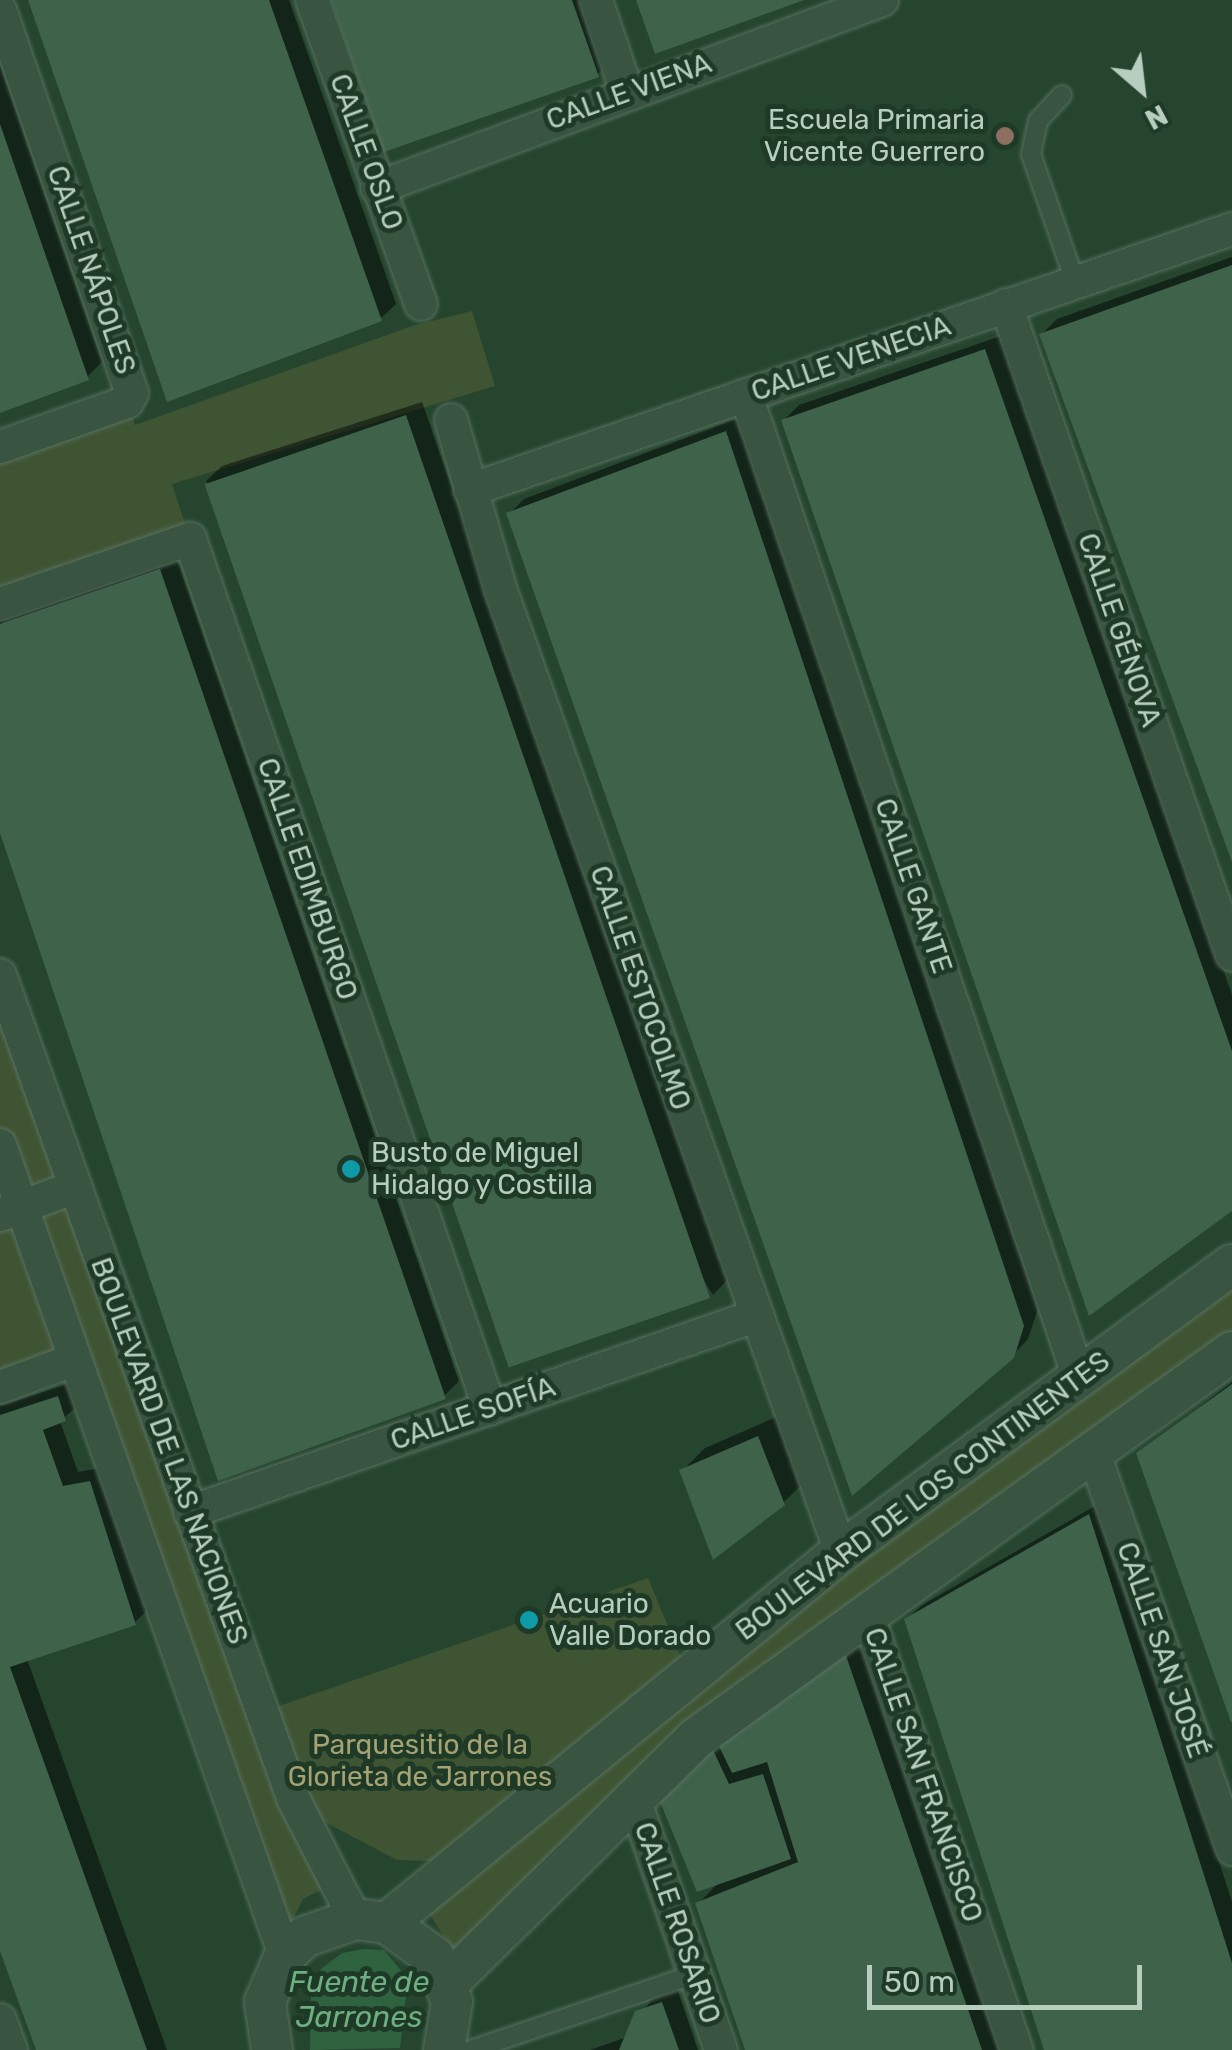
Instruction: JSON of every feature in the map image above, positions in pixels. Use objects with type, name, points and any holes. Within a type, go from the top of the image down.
[{"type":"street","name":"CALLE OSLO","points":[[312,0],[421,304]]},
{"type":"street","points":[[596,0],[627,92]]},
{"type":"street","name":"CALLE VIENA","points":[[377,188],[882,0]]},
{"type":"street","name":"CALLE NÁPOLES","points":[[0,10],[132,393],[127,402],[0,447]]},
{"type":"street","name":"CALLE VENECIA","points":[[470,490],[1232,229]]},
{"type":"street","name":"CALLE GÉNOVA","points":[[1006,306],[1232,955]]},
{"type":"street","name":"CALLE GANTE","points":[[746,395],[1079,1377]]},
{"type":"street","name":"CALLE ESTOCOLMO","points":[[451,420],[470,490],[841,1552]]},
{"type":"street","name":"CALLE EDIMBURGO","points":[[0,604],[190,539],[490,1409]]},
{"type":"street","name":"BOULEVARD DE LAS NACIONES","points":[[0,974],[294,1798],[371,1921]]},
{"type":"street","name":"BOULEVARD DE LAS NACIONES","points":[[0,1146],[10,1211],[73,1360],[284,1956]]},
{"type":"street","points":[[10,1211],[75,1187]]},
{"type":"street","name":"BOULEVARD DE LOS CONTINENTES","points":[[371,1921],[841,1552],[1232,1264]]},
{"type":"street","name":"CALLE SOFÍA","points":[[190,1512],[756,1316]]},
{"type":"street","name":"BOULEVARD DE LOS CONTINENTES","points":[[448,1983],[633,1796],[695,1739],[1232,1352]]},
{"type":"street","points":[[0,1387],[73,1360]]},
{"type":"street","name":"CALLE SAN JOSÉ","points":[[1093,1452],[1232,1850]]},
{"type":"street","points":[[962,1460],[998,1518]]},
{"type":"street","name":"CALLE SAN FRANCISCO","points":[[867,1612],[1017,2050]]},
{"type":"street","name":"CALLE ROSARIO","points":[[633,1796],[721,2050]]},
{"type":"street","points":[[272,2050],[265,2002],[284,1956],[304,1936],[371,1921],[413,1936],[448,1983],[452,2022],[444,2050]]},
{"type":"street","points":[[0,2020],[11,2050]]},
{"type":"lane","points":[[1062,96],[1038,121],[1031,154],[1076,282]]},
{"type":"lane","points":[[471,2050],[695,1974]]},
{"type":"green space","points":[[472,311],[495,386],[172,484],[190,539],[0,604],[0,447],[127,402],[135,425],[412,326]]},
{"type":"green space","name":"Parquesitio de la Glorieta de Jarrones","points":[[0,975],[262,1712],[648,1578],[688,1674],[1232,1265],[1232,1352],[867,1613],[449,1969],[445,1939],[429,1913],[454,1862],[397,1860],[323,1821],[335,1883],[303,1899],[284,1937],[73,1361],[0,1383],[0,1215],[20,1206],[0,1145]]},
{"type":"water","name":"Fuente de Jarrones","points":[[384,1950],[408,1979],[400,2048],[310,2050],[311,1993],[321,1969],[342,1953]]},
{"type":"building","points":[[28,0],[269,0],[382,321],[167,402]]},
{"type":"building","points":[[331,0],[572,0],[599,77],[384,152]]},
{"type":"building","points":[[636,0],[804,0],[655,54]]},
{"type":"building","points":[[0,124],[89,380],[0,413]]},
{"type":"building","points":[[1232,265],[1232,862],[1039,334]]},
{"type":"building","points":[[985,349],[1232,1051],[1232,1211],[1089,1316],[781,420]]},
{"type":"building","points":[[406,415],[710,1298],[509,1367],[205,484]]},
{"type":"building","points":[[726,431],[1024,1326],[1014,1358],[852,1496],[506,513]]},
{"type":"building","points":[[160,569],[446,1399],[218,1481],[0,833],[0,624]]},
{"type":"building","points":[[1232,1384],[1232,1722],[1231,1722],[1136,1453]]},
{"type":"building","points":[[58,1396],[66,1421],[43,1430],[63,1486],[90,1481],[136,1625],[10,1667],[147,2050],[36,2050],[0,1951],[0,1415]]},
{"type":"building","points":[[758,1436],[785,1505],[713,1560],[679,1470]]},
{"type":"building","points":[[1089,1514],[1232,1963],[1232,2050],[1044,2050],[904,1619]]},
{"type":"building","points":[[844,1650],[982,2050],[745,2050],[695,1903],[798,1862],[767,1762],[732,1773],[718,1744]]},
{"type":"building","points":[[713,1750],[729,1784],[763,1774],[791,1859],[697,1892],[654,1787]]},
{"type":"building","points":[[662,2002],[679,2050],[619,2050],[635,2011]]},
{"type":"place","name":"Escuela Primaria Vicente Guerrero","points":[[1005,136]]},
{"type":"place","name":"Busto de Miguel Hidalgo y Costilla","points":[[351,1169]]},
{"type":"place","name":"Acuario Valle Dorado","points":[[529,1620]]}]
